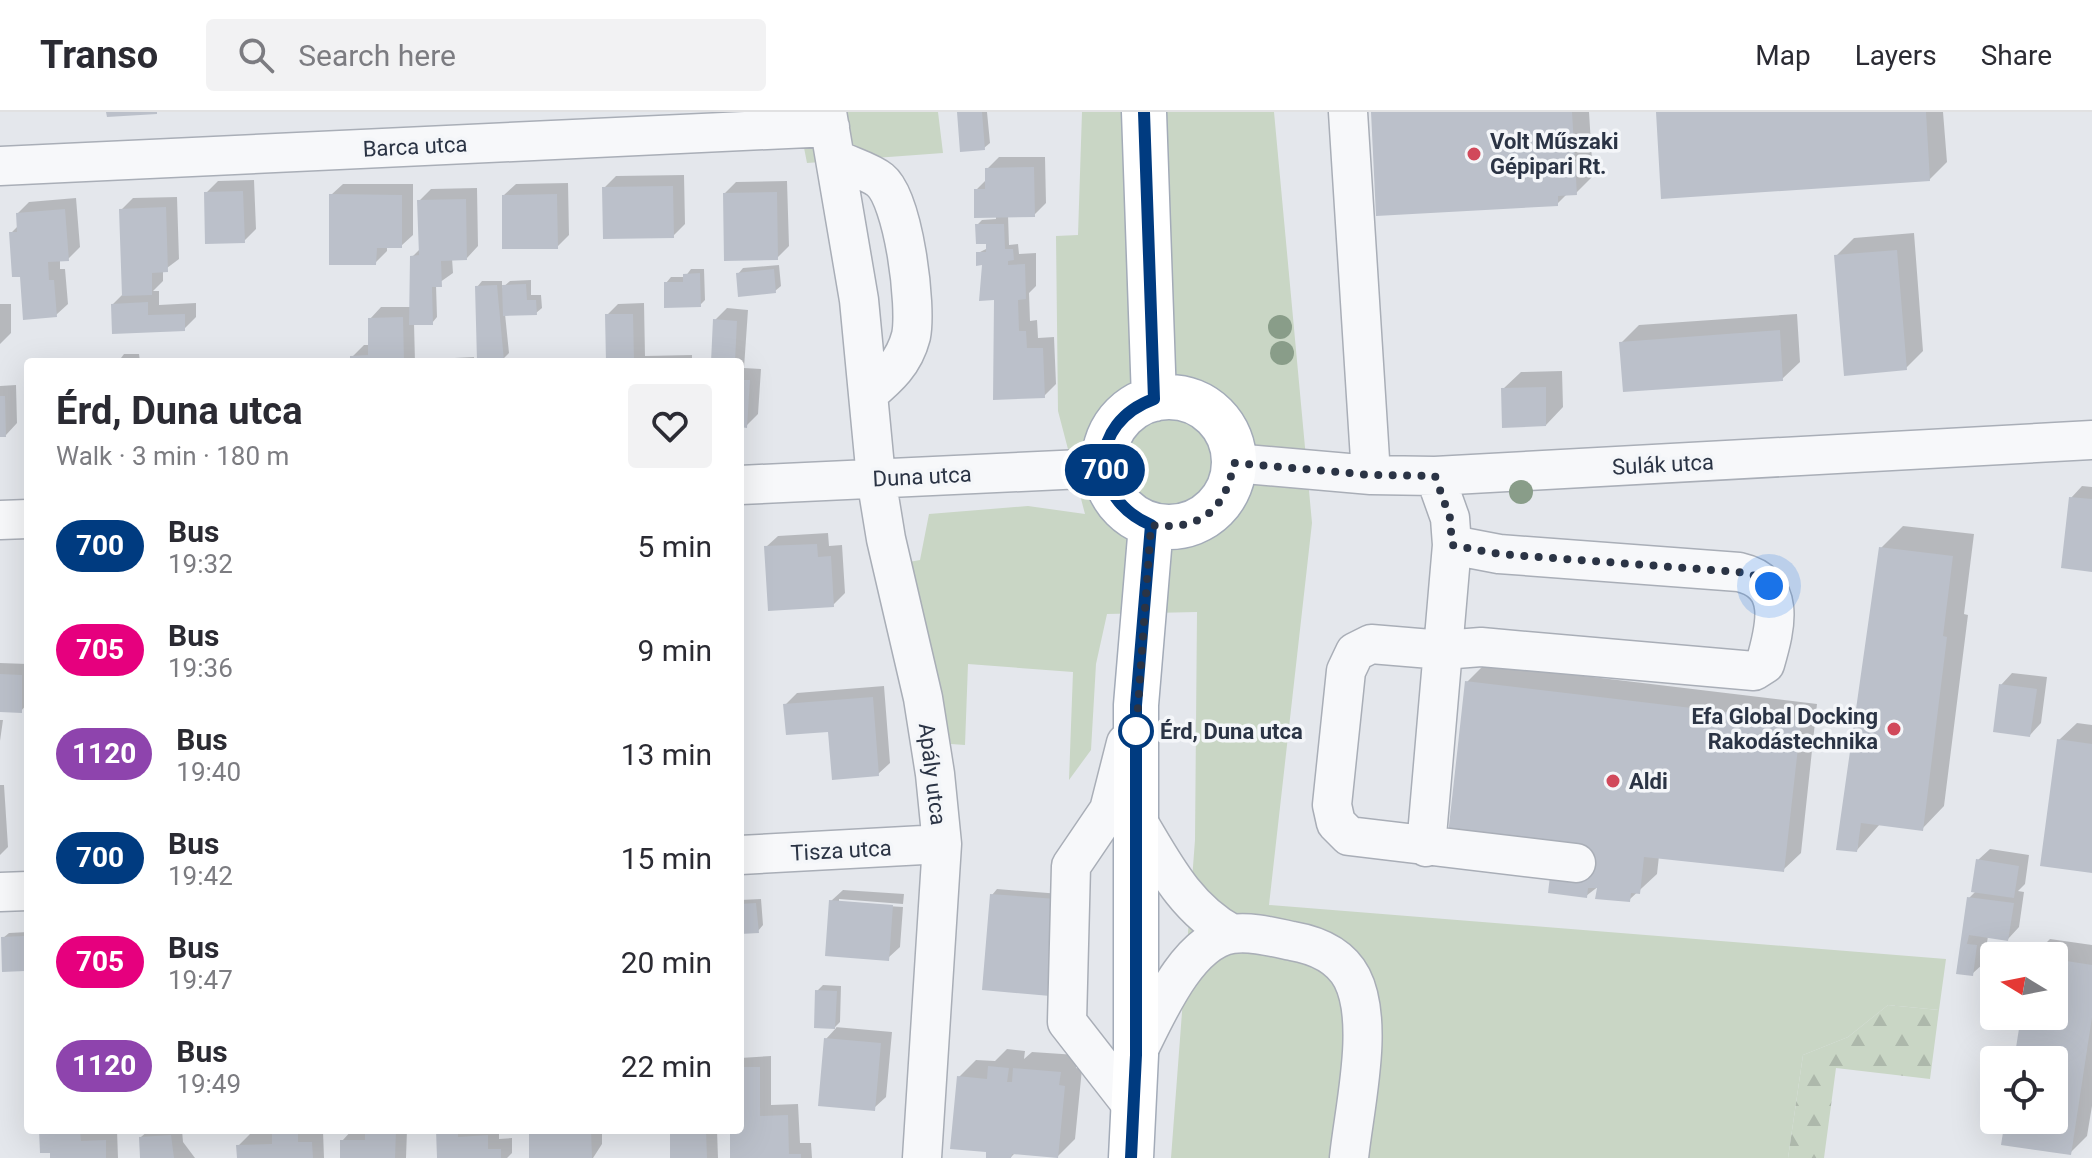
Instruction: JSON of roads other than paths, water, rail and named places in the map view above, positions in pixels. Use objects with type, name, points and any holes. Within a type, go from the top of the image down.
[{"type":"main road","points":[[1144,112],[1154,399]]},
{"type":"main road","points":[[1154,399],[1192,401],[1209,411],[1231,441],[1234,463],[1222,500],[1209,514],[1191,524],[1151,525],[1134,518],[1118,504],[1104,468],[1106,444],[1116,424],[1132,407],[1154,399]]},
{"type":"main road","points":[[1131,1158],[1136,1055],[1136,705],[1151,525]]},
{"type":"street","points":[[1348,112],[1371,475]]},
{"type":"street","points":[[831,133],[881,181],[896,206],[910,282],[911,334],[897,369],[868,394]]},
{"type":"street","name":"Barca utca","points":[[0,166],[831,133]]},
{"type":"street","name":"Apály utca","points":[[831,133],[859,300],[876,478],[886,539],[923,698],[942,844],[922,1158]]},
{"type":"street","name":"Sulák utca","points":[[1234,463],[1371,475],[1435,476],[2092,440]]},
{"type":"street","name":"Duna utca","points":[[744,485],[1104,468]]},
{"type":"street","points":[[1426,847],[1452,545],[1450,518],[1435,476]]},
{"type":"street","points":[[0,520],[24,519]]},
{"type":"street","points":[[1452,545],[1499,554],[1739,572],[1756,576],[1769,586],[1774,607],[1765,664],[1754,671],[1481,647],[1443,650],[1371,644],[1355,652],[1346,671],[1332,805],[1336,823],[1349,836],[1576,863]]},
{"type":"street","points":[[1134,1108],[1067,1022],[1071,866],[1109,810],[1136,705]]},
{"type":"street","points":[[1137,820],[1181,892],[1197,911],[1232,934],[1310,944],[1334,956],[1351,976],[1359,1003],[1362,1038],[1349,1158]]},
{"type":"street","name":"Tisza utca","points":[[744,855],[942,844]]},
{"type":"street","points":[[0,892],[24,891]]},
{"type":"street","points":[[1136,1055],[1169,993],[1193,958],[1205,947],[1232,934]]},
{"type":"place","name":"Volt Műszaki Gépipari Rt.","points":[[1474,154]]},
{"type":"place","name":"Efa Global Docking Rakodástechnika","points":[[1894,729]]},
{"type":"place","name":"Érd, Duna utca","points":[[1136,731]]},
{"type":"place","name":"Aldi","points":[[1613,781]]}]
